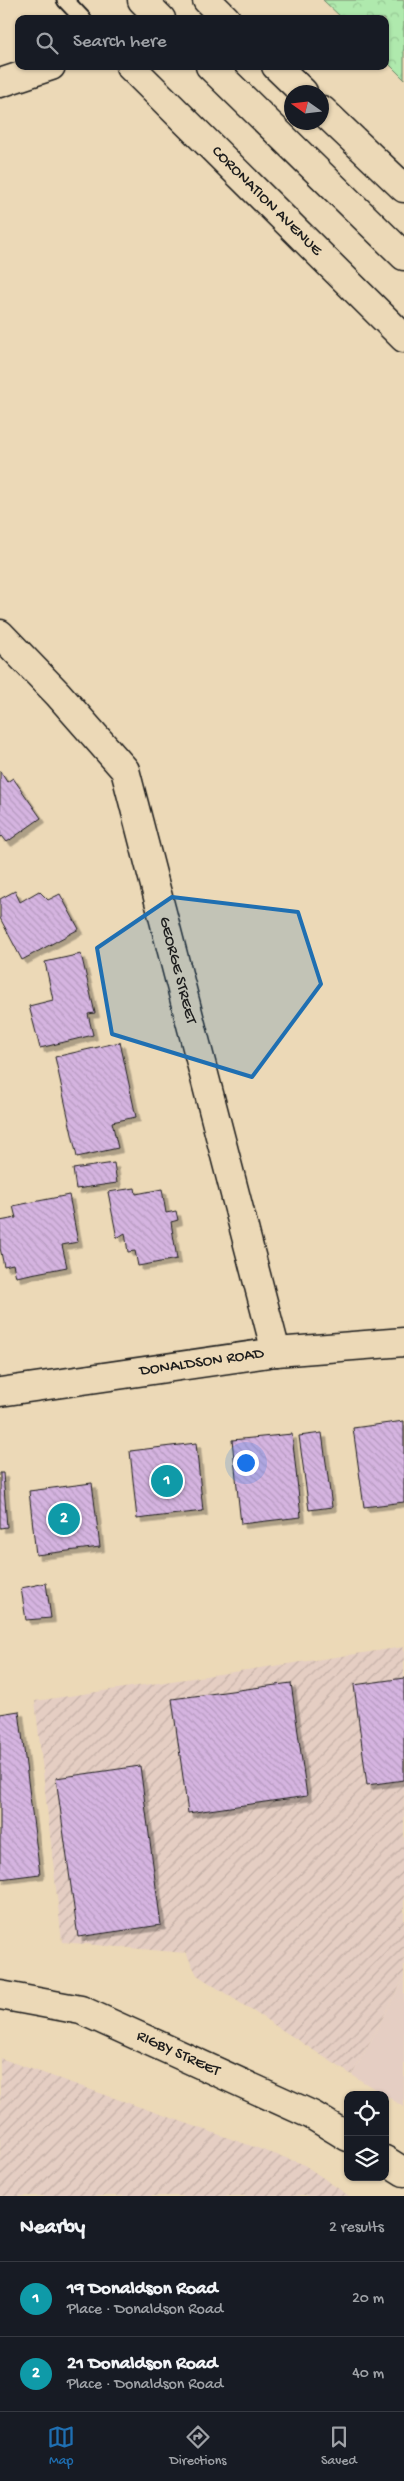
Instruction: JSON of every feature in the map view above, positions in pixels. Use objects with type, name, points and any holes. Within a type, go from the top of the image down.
[{"type":"street","points":[[142,0],[157,15]]},
{"type":"street","points":[[207,0],[222,15]]},
{"type":"street","points":[[0,83],[39,70]]},
{"type":"street","name":"CORONATION AVENUE","points":[[134,70],[404,338]]},
{"type":"street","points":[[214,70],[404,256]]},
{"type":"street","points":[[280,70],[296,85]]},
{"type":"street","points":[[329,117],[404,188]]},
{"type":"street","name":"GEORGE STREET","points":[[0,634],[58,694],[125,770],[276,1352]]},
{"type":"street","name":"DONALDSON ROAD","points":[[0,1392],[276,1352],[404,1342]]},
{"type":"street","name":"RIGBY STREET","points":[[0,1995],[81,2010],[312,2115],[346,2136]]},
{"type":"street","points":[[389,2163],[404,2172]]},
{"type":"lane","points":[[65,0],[79,15]]},
{"type":"highlighted area","points":[[172,897],[298,912],[321,984],[252,1077],[112,1034],[97,948]]},
{"type":"shaded area","points":[[404,1647],[404,1978],[352,2075],[197,1975],[186,1953],[62,1942],[35,1701]]},
{"type":"shaded area","points":[[404,1978],[404,2107],[389,2098],[389,2091],[378,2091],[352,2075]]},
{"type":"shaded area","points":[[0,2058],[303,2164],[349,2196],[0,2196]]},
{"type":"green space","points":[[323,0],[404,0],[404,79],[389,64],[389,15],[339,15]]},
{"type":"building","points":[[0,771],[7,782],[13,778],[41,818],[7,842],[2,836],[0,838]]},
{"type":"building","points":[[15,891],[20,902],[39,891],[48,900],[60,894],[79,929],[22,960],[0,918],[0,899]]},
{"type":"building","points":[[81,954],[95,1013],[88,1014],[93,1035],[40,1048],[29,1006],[53,1000],[45,962]]},
{"type":"building","points":[[120,1042],[136,1117],[112,1122],[118,1148],[77,1157],[55,1057]]},
{"type":"building","points":[[114,1163],[117,1183],[76,1189],[73,1169]]},
{"type":"building","points":[[135,1188],[136,1194],[162,1189],[166,1213],[176,1211],[178,1220],[171,1222],[177,1259],[138,1266],[135,1251],[128,1252],[125,1233],[117,1238],[108,1192]]},
{"type":"building","points":[[69,1195],[78,1242],[62,1245],[67,1267],[16,1277],[13,1264],[4,1266],[0,1248],[0,1221],[16,1218],[13,1206]]},
{"type":"building","points":[[404,1421],[404,1502],[364,1507],[353,1428]]},
{"type":"building","points":[[322,1433],[332,1507],[309,1510],[299,1436]]},
{"type":"building","points":[[292,1434],[301,1517],[241,1524],[232,1440]]},
{"type":"building","points":[[196,1443],[203,1511],[137,1519],[130,1451]]},
{"type":"building","points":[[0,1473],[3,1473],[7,1527],[0,1528]]},
{"type":"building","points":[[92,1483],[100,1547],[36,1555],[29,1491]]},
{"type":"building","points":[[46,1583],[51,1618],[26,1620],[21,1588]]},
{"type":"building","points":[[404,1678],[404,1780],[367,1785],[354,1685]]},
{"type":"building","points":[[291,1683],[307,1796],[188,1813],[172,1699]]},
{"type":"building","points":[[19,1711],[40,1874],[0,1879],[0,1714]]},
{"type":"building","points":[[140,1766],[161,1925],[78,1937],[56,1778]]},
{"type":"place","name":"19 Donaldson Road","points":[[167,1481]]},
{"type":"place","name":"21 Donaldson Road","points":[[64,1519]]}]
